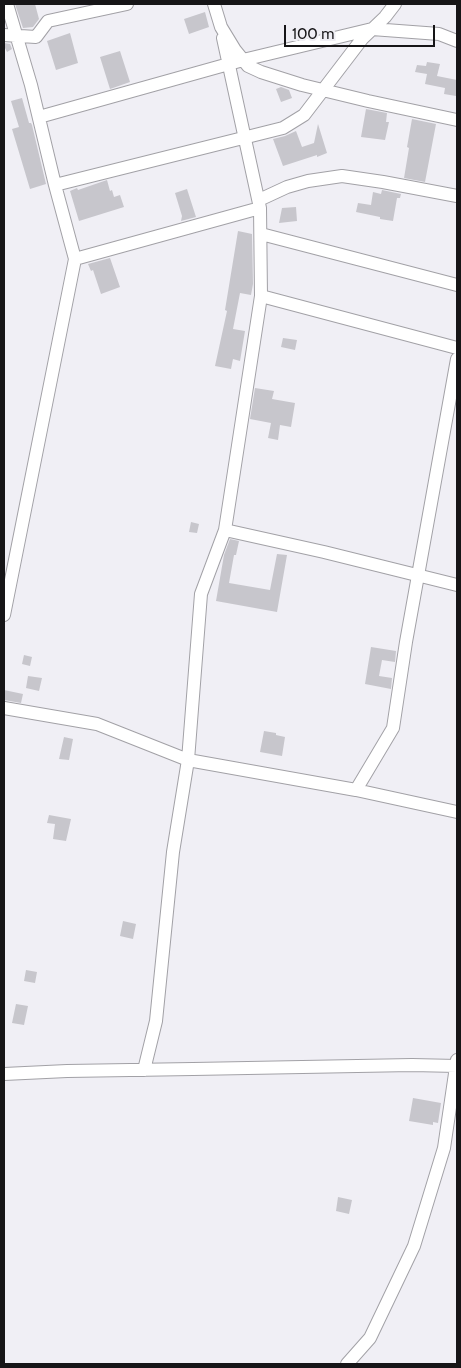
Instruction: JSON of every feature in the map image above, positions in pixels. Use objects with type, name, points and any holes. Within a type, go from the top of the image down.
[{"type":"street","points":[[4,615],[75,259],[31,85],[10,35],[7,4]]},
{"type":"street","points":[[10,35],[36,37],[48,21],[127,4]]},
{"type":"street","points":[[144,1070],[156,1021],[173,852],[188,760],[201,594],[225,530],[261,296],[260,204],[221,27],[214,4]]},
{"type":"street","points":[[55,185],[283,128],[304,115],[362,39],[385,17],[395,4]]},
{"type":"street","points":[[221,27],[234,50],[248,66],[261,72],[323,90],[457,120]]},
{"type":"street","points":[[39,117],[244,60],[372,29],[439,34],[457,41]]},
{"type":"street","points":[[75,259],[260,204],[287,187],[308,181],[342,176],[457,196]]},
{"type":"street","points":[[261,234],[457,284]]},
{"type":"street","points":[[261,296],[457,348]]},
{"type":"street","points":[[356,790],[393,728],[406,642],[457,359]]},
{"type":"street","points":[[225,530],[457,585]]},
{"type":"street","points":[[4,708],[97,724],[188,760],[356,790],[457,812]]},
{"type":"street","points":[[347,1364],[370,1338],[414,1246],[444,1148],[457,1060]]},
{"type":"street","points":[[4,1074],[412,1065],[457,1066]]},
{"type":"building","points":[[15,4],[35,4],[39,19],[33,27],[23,28]]},
{"type":"building","points":[[205,12],[209,27],[189,34],[184,19]]},
{"type":"building","points":[[70,33],[78,63],[56,70],[47,41]]},
{"type":"building","points":[[4,43],[10,44],[12,49],[7,52]]},
{"type":"building","points":[[120,51],[130,82],[110,89],[100,57]]},
{"type":"building","points":[[427,62],[440,64],[437,76],[457,80],[456,96],[444,94],[445,88],[425,84],[427,74],[415,72],[417,65],[426,66]]},
{"type":"building","points":[[281,87],[289,90],[292,98],[281,102],[276,89]]},
{"type":"building","points":[[22,98],[29,123],[32,125],[46,184],[30,189],[12,129],[19,127],[11,101]]},
{"type":"building","points":[[366,109],[387,113],[386,122],[389,122],[385,140],[361,137]]},
{"type":"building","points":[[412,119],[436,124],[425,182],[404,178]]},
{"type":"building","points":[[318,124],[327,153],[283,166],[273,139],[296,131],[302,147],[314,143]]},
{"type":"building","points":[[107,180],[110,191],[112,190],[114,197],[120,195],[124,207],[79,221],[70,191]]},
{"type":"building","points":[[187,189],[196,217],[181,221],[182,216],[175,193]]},
{"type":"building","points":[[382,190],[401,194],[400,198],[397,198],[393,221],[356,212],[358,203],[371,205],[373,192],[381,194]]},
{"type":"building","points":[[296,207],[297,221],[279,223],[282,208]]},
{"type":"building","points":[[238,231],[252,234],[253,284],[251,295],[240,293],[233,329],[245,331],[240,361],[233,359],[231,369],[215,366],[227,311],[225,310]]},
{"type":"building","points":[[110,258],[120,287],[101,294],[93,270],[91,271],[88,264]]},
{"type":"building","points":[[283,338],[297,340],[295,350],[281,347]]},
{"type":"building","points":[[255,388],[274,391],[272,399],[295,403],[291,427],[280,425],[278,440],[268,438],[271,423],[250,419]]},
{"type":"building","points":[[191,522],[199,524],[197,533],[189,532]]},
{"type":"building","points":[[230,539],[239,541],[236,555],[234,555],[229,583],[270,590],[277,554],[287,555],[277,612],[216,601],[224,555]]},
{"type":"building","points":[[371,647],[396,651],[395,662],[382,660],[379,676],[392,678],[391,689],[365,684]]},
{"type":"building","points":[[24,655],[32,657],[30,666],[22,664]]},
{"type":"building","points":[[28,676],[42,678],[39,691],[26,688]]},
{"type":"building","points":[[4,690],[23,694],[21,703],[4,700]]},
{"type":"building","points":[[264,731],[285,737],[282,756],[260,752]]},
{"type":"building","points":[[64,737],[73,739],[69,760],[59,759]]},
{"type":"building","points":[[49,815],[71,819],[66,841],[53,839],[55,824],[47,823]]},
{"type":"building","points":[[123,921],[136,924],[133,939],[120,936]]},
{"type":"building","points":[[26,970],[37,972],[35,983],[24,981]]},
{"type":"building","points":[[16,1004],[28,1006],[24,1025],[12,1023]]},
{"type":"building","points":[[413,1098],[441,1103],[438,1123],[433,1122],[433,1125],[409,1121]]},
{"type":"building","points":[[338,1197],[352,1200],[349,1214],[336,1211]]}]
